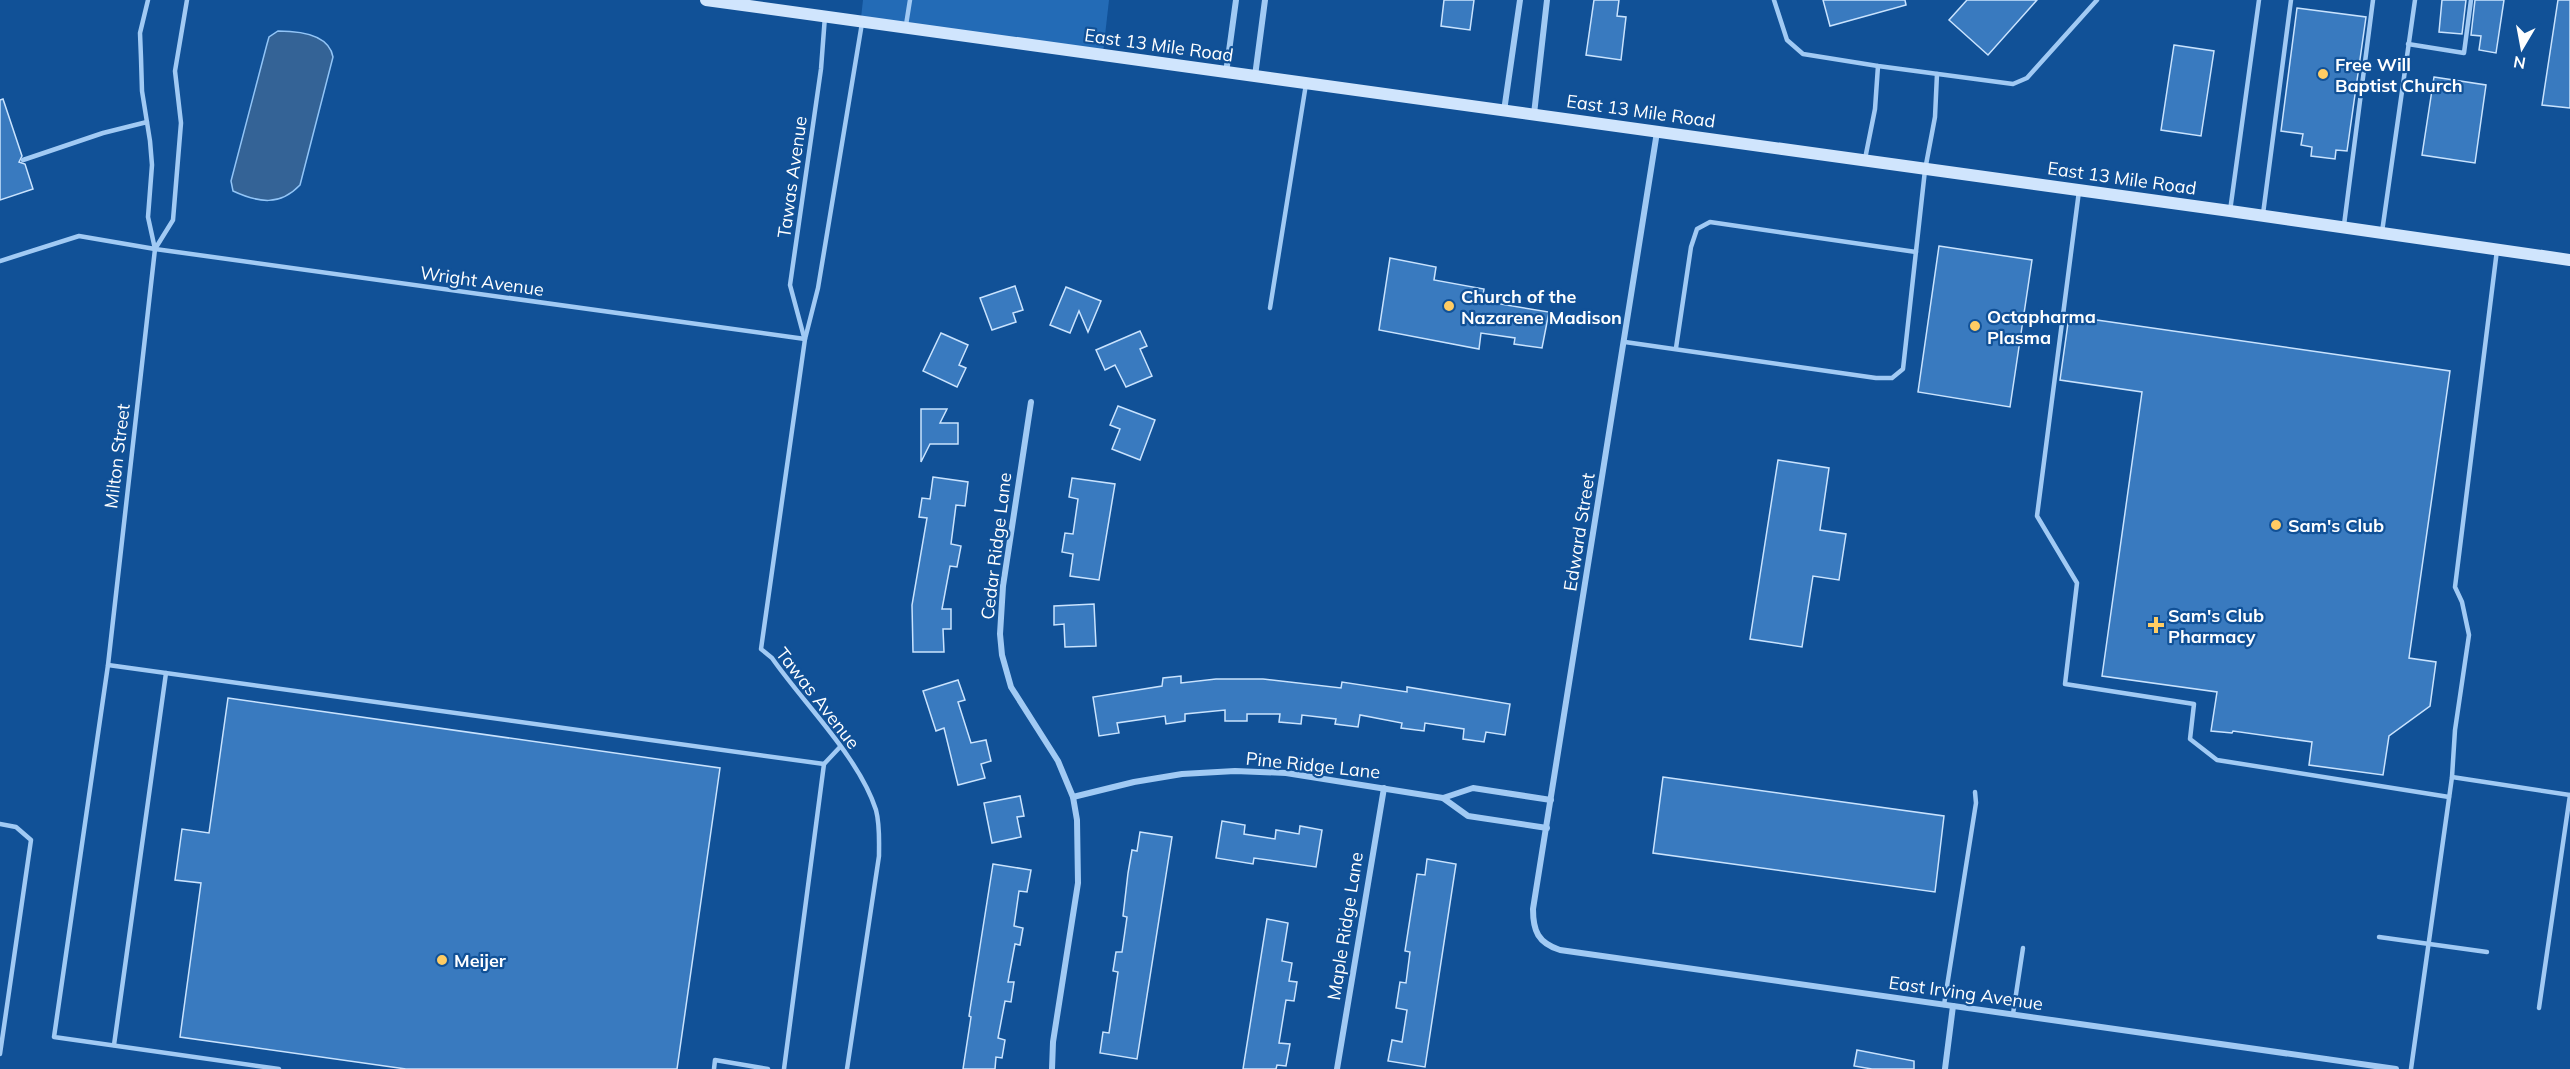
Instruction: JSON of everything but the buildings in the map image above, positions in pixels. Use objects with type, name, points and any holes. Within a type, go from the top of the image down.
[{"type":"main road","name":"East 13 Mile Road","points":[[706,0],[2570,260]]},
{"type":"street","points":[[1226,73],[1236,0]]},
{"type":"street","points":[[1255,77],[1265,0]]},
{"type":"street","points":[[1504,111],[1520,0]]},
{"type":"street","points":[[1534,115],[1547,0]]},
{"type":"street","name":"Edward Street","points":[[1536,936],[1533,909],[1657,132]]},
{"type":"street","name":"Cedar Ridge Lane","points":[[1031,402],[1003,586],[1000,634],[1002,655],[1011,687],[1058,761],[1073,797],[1079,839],[1078,883],[1053,1042],[1052,1069]]},
{"type":"street","name":"Pine Ridge Lane","points":[[1073,797],[1159,777],[1226,771],[1286,773],[1443,798],[1468,816],[1547,828]]},
{"type":"street","name":"Maple Ridge Lane","points":[[1337,1069],[1384,788]]},
{"type":"street","name":"Pine Ridge Lane","points":[[1443,798],[1473,788],[1551,800]]},
{"type":"street","name":"East Irving Avenue","points":[[1536,936],[1544,944],[1560,950],[2396,1069]]},
{"type":"street","points":[[1945,1069],[1953,1006]]},
{"type":"lane","name":"Milton Street","points":[[114,1045],[54,1037],[108,665],[155,249],[148,218],[152,165],[142,91],[140,33],[148,0]]},
{"type":"lane","name":"Milton Street","points":[[155,249],[173,220],[181,123],[175,71],[188,0]]},
{"type":"lane","points":[[906,28],[910,0]]},
{"type":"lane","points":[[1774,0],[1787,40],[1803,54],[2005,83],[2021,82],[2027,78],[2097,0]]},
{"type":"lane","points":[[2230,211],[2259,0]]},
{"type":"lane","points":[[2263,217],[2291,0]]},
{"type":"lane","points":[[2343,228],[2373,0]]},
{"type":"lane","points":[[2382,233],[2415,0]]},
{"type":"lane","points":[[2408,44],[2464,52],[2471,0]]},
{"type":"lane","name":"Tawas Avenue","points":[[805,339],[790,285],[821,69],[825,16]]},
{"type":"lane","name":"Tawas Avenue","points":[[848,1069],[879,856],[880,834],[876,812],[860,774],[772,658],[761,650],[805,339],[818,288],[862,21]]},
{"type":"lane","points":[[1864,161],[1875,109],[1878,66]]},
{"type":"lane","points":[[1625,342],[1876,378],[1892,378],[1903,369],[1925,170],[1935,117],[1937,74]]},
{"type":"lane","points":[[1270,308],[1306,84]]},
{"type":"lane","points":[[23,160],[103,133],[147,122]]},
{"type":"lane","points":[[2079,191],[2037,516],[2077,583],[2065,684],[2194,704],[2190,740],[2217,760],[2449,796]]},
{"type":"lane","points":[[1676,348],[1691,247],[1697,230],[1710,222],[1916,252]]},
{"type":"lane","name":"Wright Avenue","points":[[0,261],[79,236],[155,249],[805,339]]},
{"type":"lane","points":[[2410,1069],[2452,777],[2455,730],[2469,635],[2462,602],[2455,587],[2497,249]]},
{"type":"lane","points":[[108,665],[824,764]]},
{"type":"lane","points":[[166,673],[114,1045],[279,1069]]},
{"type":"lane","points":[[784,1069],[824,764],[840,747]]},
{"type":"lane","points":[[2452,777],[2570,795],[2539,1008]]},
{"type":"lane","points":[[1944,1005],[1976,803],[1975,792]]},
{"type":"lane","points":[[0,824],[16,827],[31,840],[0,1054]]},
{"type":"lane","points":[[2379,938],[2487,952]]},
{"type":"lane","points":[[2013,1014],[2023,948]]},
{"type":"lane","points":[[714,1069],[715,1060],[768,1069]]},
{"type":"shaded area","points":[[863,0],[1109,0],[1103,53],[861,18]]},
{"type":"shaded area","points":[[278,31],[312,35],[326,43],[333,57],[300,185],[292,192],[277,199],[260,200],[233,191],[231,181],[269,37]]},
{"type":"place","name":"Free Will Baptist Church","points":[[2323,74]]},
{"type":"place","name":"Church of the Nazarene Madison","points":[[1449,306]]},
{"type":"place","name":"Octapharma Plasma","points":[[1975,326]]},
{"type":"place","name":"Sam's Club","points":[[2276,525]]},
{"type":"place","name":"Sam's Club Pharmacy","points":[[2156,625]]},
{"type":"place","name":"Meijer","points":[[442,960]]}]
